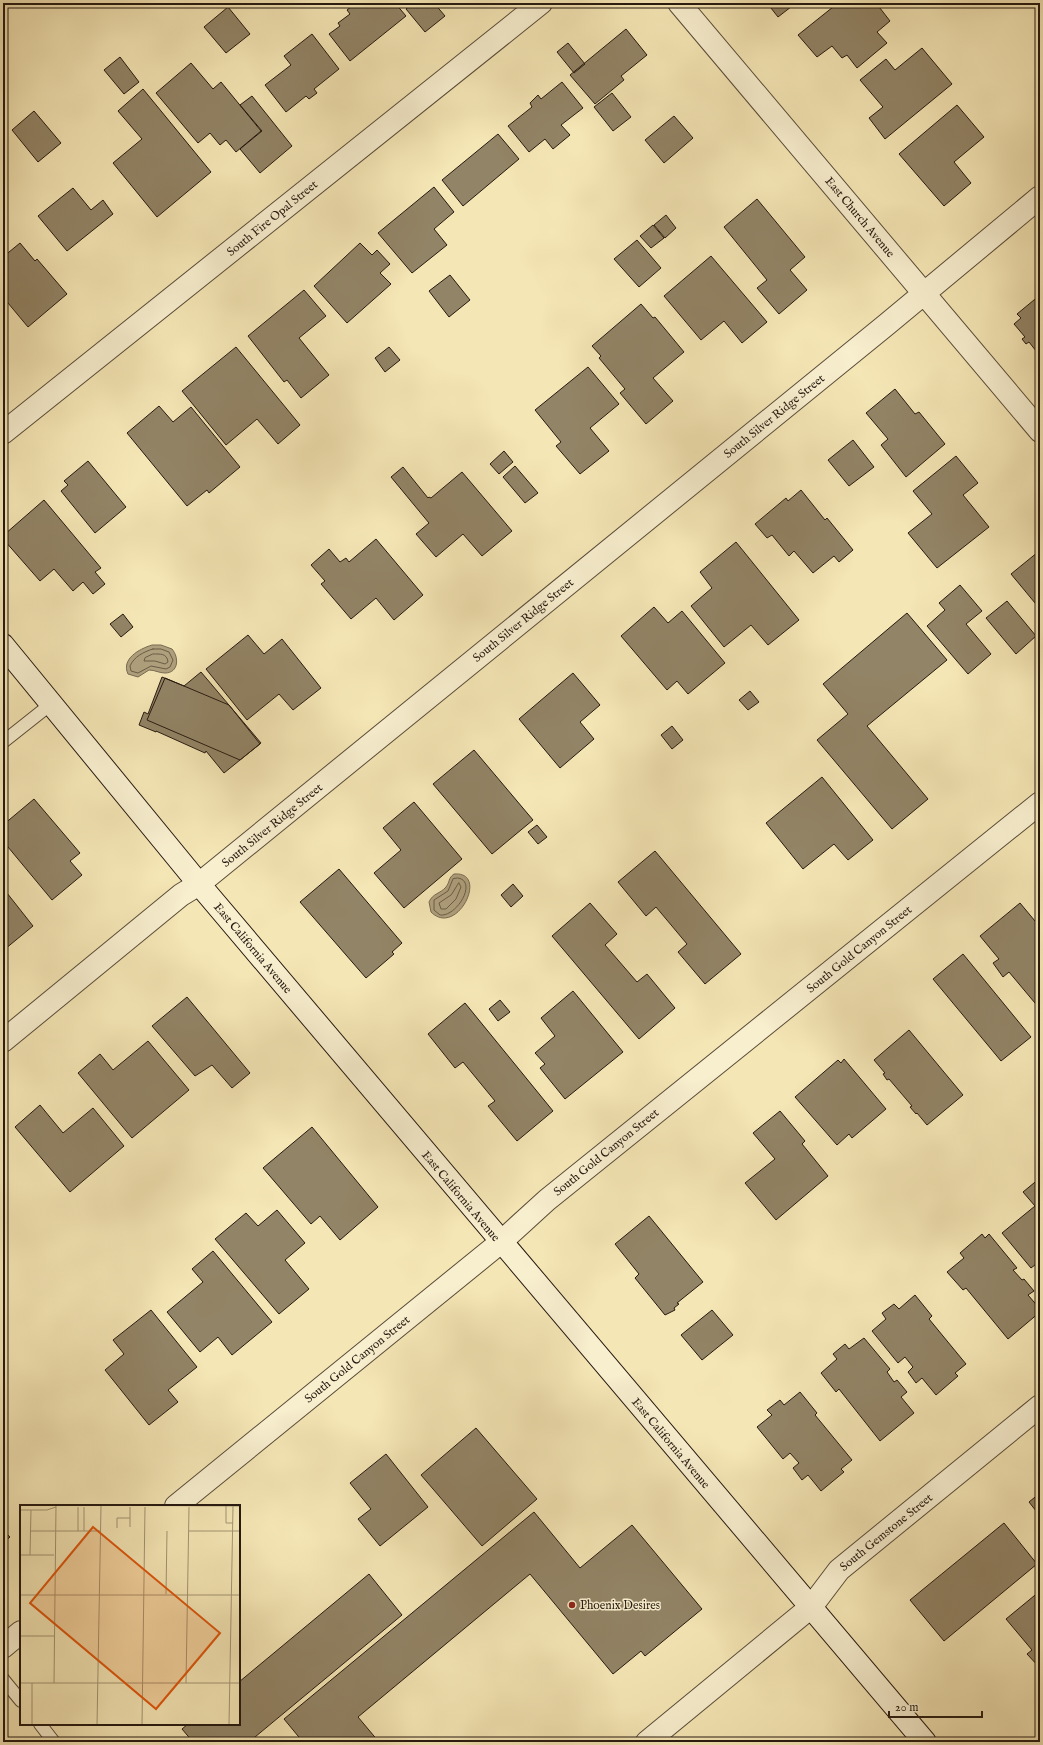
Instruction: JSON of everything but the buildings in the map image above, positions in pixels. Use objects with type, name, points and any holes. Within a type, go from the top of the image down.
[{"type":"street","name":"South Fire Opal Street","points":[[3,433],[541,3]]},
{"type":"street","name":"East Church Avenue","points":[[679,3],[1040,431]]},
{"type":"street","name":"South Silver Ridge Street","points":[[3,1041],[181,895],[199,884],[925,293],[1040,197]]},
{"type":"street","name":"East California Avenue","points":[[3,645],[199,884],[925,1742]]},
{"type":"street","name":"South Gold Canyon Street","points":[[177,1505],[501,1242],[553,1195],[1040,803]]},
{"type":"street","name":"South Gemstone Street","points":[[647,1742],[811,1607],[839,1570],[1040,1406]]},
{"type":"street","points":[[3,1647],[20,1633]]},
{"type":"lane","points":[[3,742],[51,704]]},
{"type":"lane","points":[[3,1679],[20,1700]]},
{"type":"lane","points":[[41,1725],[54,1742]]},
{"type":"water","points":[[152,645],[161,645],[172,649],[177,660],[175,668],[170,672],[165,673],[149,670],[138,677],[128,674],[126,669],[127,664],[132,655]]},
{"type":"water","points":[[454,874],[464,876],[469,882],[469,892],[466,902],[459,911],[451,917],[441,918],[431,912],[429,902],[432,897],[446,887]]},
{"type":"place","name":"Phoenix Desires","points":[[572,1605]]}]
